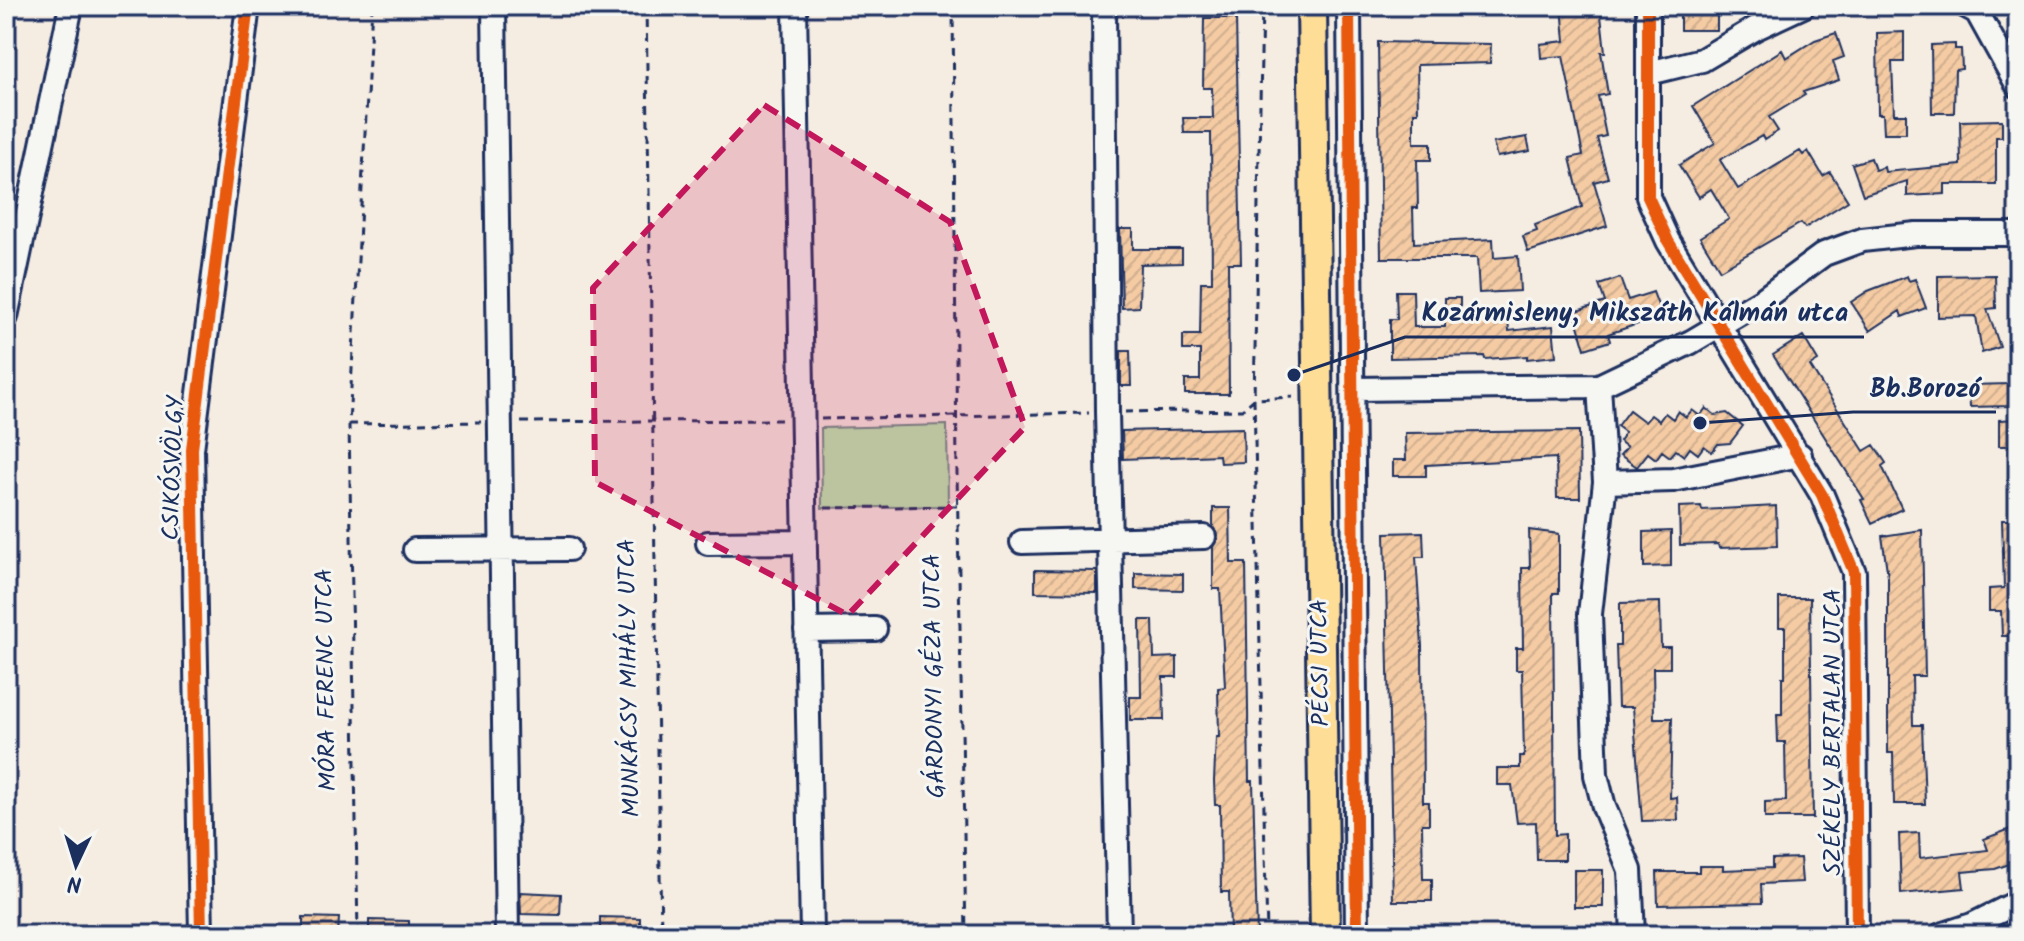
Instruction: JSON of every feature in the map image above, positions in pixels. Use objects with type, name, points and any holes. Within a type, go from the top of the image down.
[{"type":"main road","name":"PÉCSI UTCA","points":[[1312,6],[1325,935]]},
{"type":"street","points":[[6,317],[71,6]]},
{"type":"street","name":"CSIKÓSVÖLGY","points":[[201,935],[192,449],[248,6]]},
{"type":"street","points":[[494,6],[507,935]]},
{"type":"street","points":[[795,6],[812,935]]},
{"type":"street","points":[[1104,6],[1107,412],[1119,935]]},
{"type":"street","points":[[1349,6],[1357,935]]},
{"type":"street","name":"SZÉKELY BERTALAN UTCA","points":[[1648,6],[1648,197],[1668,241],[1822,495],[1854,572],[1857,935]]},
{"type":"street","points":[[1649,73],[1702,60],[1803,6]]},
{"type":"street","points":[[1966,6],[1977,12],[2018,86]]},
{"type":"street","points":[[1353,389],[1599,386],[1719,326],[1824,254],[1862,240],[1916,234],[2018,234]]},
{"type":"street","points":[[1599,386],[1605,482],[1590,614],[1596,775],[1604,807],[1630,870],[1633,935]]},
{"type":"street","points":[[1605,482],[1673,480],[1800,455]]},
{"type":"street","points":[[1022,542],[1204,537]]},
{"type":"street","points":[[708,543],[805,542]]},
{"type":"street","points":[[415,550],[569,549]]},
{"type":"street","points":[[806,630],[875,629]]},
{"type":"street","points":[[1941,935],[1972,925],[2018,902]]},
{"type":"path","points":[[1262,6],[1254,399],[1267,935]]},
{"type":"path","points":[[349,424],[803,420],[1242,410],[1254,399],[1295,397],[1317,391]]},
{"type":"path","points":[[805,508],[957,506]]},
{"type":"highlighted area","points":[[764,105],[950,222],[1025,427],[848,615],[595,482],[593,288]]},
{"type":"green space","points":[[947,425],[948,506],[822,508],[821,428]]},
{"type":"building","points":[[1562,6],[1600,6],[1605,52],[1601,52],[1608,94],[1598,96],[1606,136],[1597,138],[1608,178],[1594,182],[1607,226],[1528,252],[1523,236],[1537,231],[1535,225],[1582,207],[1570,158],[1583,155],[1563,56],[1541,58],[1540,44],[1565,41]]},
{"type":"building","points":[[1680,6],[1717,6],[1717,30],[1680,30]]},
{"type":"building","points":[[1204,18],[1236,18],[1241,263],[1228,263],[1229,394],[1185,394],[1185,380],[1200,380],[1200,350],[1183,350],[1183,335],[1200,335],[1201,282],[1212,282],[1211,133],[1184,133],[1183,118],[1213,118],[1212,88],[1203,88]]},
{"type":"building","points":[[1904,32],[1904,62],[1892,62],[1894,114],[1906,114],[1906,133],[1884,133],[1883,114],[1878,114],[1877,33]]},
{"type":"building","points":[[1836,33],[1844,57],[1833,61],[1839,80],[1803,92],[1805,95],[1769,117],[1778,131],[1764,140],[1762,136],[1720,160],[1738,189],[1800,151],[1803,155],[1808,151],[1823,176],[1830,172],[1848,201],[1805,228],[1801,223],[1720,270],[1700,237],[1729,219],[1711,189],[1699,197],[1679,165],[1715,143],[1693,106],[1782,50],[1786,58],[1815,40]]},
{"type":"building","points":[[1378,42],[1491,44],[1490,63],[1417,65],[1418,112],[1414,112],[1414,143],[1431,143],[1431,160],[1417,160],[1418,208],[1413,208],[1414,243],[1493,239],[1494,258],[1518,256],[1520,291],[1479,293],[1477,258],[1381,258]]},
{"type":"building","points":[[1955,44],[1955,49],[1961,49],[1962,69],[1955,70],[1954,113],[1932,113],[1931,45]]},
{"type":"building","points":[[2002,120],[2002,137],[1996,137],[1996,184],[1945,184],[1945,194],[1907,196],[1907,181],[1863,195],[1852,164],[1871,158],[1875,170],[1884,167],[1885,172],[1961,165],[1960,121]]},
{"type":"building","points":[[1527,137],[1530,151],[1497,157],[1493,143]]},
{"type":"building","points":[[1120,229],[1133,229],[1133,249],[1182,249],[1182,263],[1140,264],[1139,307],[1122,308]]},
{"type":"building","points":[[1995,275],[1996,308],[1987,309],[2000,347],[1982,353],[1976,316],[1938,317],[1938,276]]},
{"type":"building","points":[[1907,276],[1909,281],[1915,279],[1926,308],[1902,317],[1900,311],[1870,331],[1851,302],[1868,291]]},
{"type":"building","points":[[1620,278],[1628,300],[1653,292],[1662,316],[1608,334],[1610,341],[1585,349],[1574,312],[1605,302],[1599,285]]},
{"type":"building","points":[[1396,291],[1413,291],[1414,327],[1445,327],[1445,298],[1460,298],[1460,322],[1508,318],[1509,331],[1553,326],[1556,356],[1527,359],[1527,356],[1390,358],[1390,319],[1397,319]]},
{"type":"building","points":[[1803,336],[1818,361],[1810,366],[1864,451],[1874,445],[1886,463],[1882,466],[1902,509],[1872,523],[1861,500],[1864,499],[1773,355]]},
{"type":"building","points":[[1121,351],[1130,351],[1131,386],[1121,386]]},
{"type":"building","points":[[2010,384],[2011,406],[1970,407],[1969,385]]},
{"type":"building","points":[[1706,408],[1715,415],[1727,413],[1743,426],[1730,443],[1718,444],[1712,452],[1704,446],[1698,454],[1690,448],[1684,456],[1676,450],[1670,457],[1662,451],[1656,459],[1648,453],[1637,467],[1620,455],[1627,447],[1619,441],[1625,432],[1617,426],[1629,410],[1645,422],[1651,415],[1659,421],[1665,413],[1673,419],[1678,411],[1686,417],[1692,410],[1700,416]]},
{"type":"building","points":[[2018,419],[2018,446],[1999,446],[1999,420]]},
{"type":"building","points":[[1243,428],[1244,462],[1220,463],[1219,455],[1123,459],[1122,431]]},
{"type":"building","points":[[1579,431],[1580,498],[1557,498],[1556,458],[1426,465],[1426,476],[1393,476],[1393,460],[1406,460],[1405,433]]},
{"type":"building","points":[[1701,506],[1702,510],[1776,506],[1777,546],[1719,548],[1718,544],[1680,545],[1679,507]]},
{"type":"building","points":[[1213,508],[1230,508],[1231,563],[1246,563],[1249,781],[1253,781],[1257,935],[1230,935],[1229,892],[1221,892],[1220,805],[1215,805],[1214,781],[1216,737],[1219,737],[1218,688],[1225,687],[1220,589],[1213,589],[1213,547],[1218,537],[1213,527]]},
{"type":"building","points":[[2002,520],[2018,520],[2018,636],[2002,636],[2001,611],[1989,611],[1989,589],[2004,588]]},
{"type":"building","points":[[1529,530],[1559,534],[1559,593],[1553,593],[1555,835],[1565,834],[1565,860],[1537,860],[1536,822],[1517,823],[1512,785],[1497,785],[1497,768],[1520,768],[1520,756],[1524,756],[1522,670],[1516,670],[1516,648],[1523,648],[1522,568],[1530,568]]},
{"type":"building","points":[[1922,530],[1925,676],[1912,676],[1913,725],[1922,725],[1925,804],[1894,804],[1893,753],[1888,753],[1888,577],[1882,536]]},
{"type":"building","points":[[1671,531],[1671,566],[1644,567],[1644,532]]},
{"type":"building","points":[[1423,532],[1424,557],[1416,557],[1422,646],[1423,802],[1429,802],[1429,824],[1422,824],[1423,879],[1432,879],[1432,901],[1393,901],[1385,533]]},
{"type":"building","points":[[1035,570],[1097,571],[1097,593],[1035,592]]},
{"type":"building","points":[[1135,573],[1183,574],[1183,590],[1135,589]]},
{"type":"building","points":[[1779,598],[1810,598],[1813,818],[1765,818],[1765,802],[1786,801],[1785,742],[1778,742],[1777,714],[1782,714],[1782,677],[1785,677],[1785,627],[1779,627]]},
{"type":"building","points":[[1660,602],[1661,647],[1670,647],[1670,668],[1653,668],[1654,718],[1672,718],[1670,798],[1677,797],[1678,820],[1642,821],[1633,707],[1618,707],[1616,646],[1620,646],[1620,603]]},
{"type":"building","points":[[1140,620],[1153,620],[1154,658],[1177,657],[1177,677],[1163,677],[1164,720],[1130,720],[1130,697],[1141,697]]},
{"type":"building","points":[[2018,826],[2018,861],[1995,869],[1962,872],[1964,888],[1901,894],[1899,834],[1919,833],[1920,858],[1988,850],[1984,839]]},
{"type":"building","points":[[1800,858],[1802,882],[1761,884],[1762,903],[1658,905],[1657,872],[1699,872],[1699,866],[1723,866],[1723,870],[1772,868],[1772,859]]},
{"type":"building","points":[[1574,870],[1603,870],[1603,907],[1574,907]]},
{"type":"building","points":[[520,892],[561,894],[560,915],[521,914]]},
{"type":"building","points":[[303,917],[339,918],[338,935],[303,935]]},
{"type":"building","points":[[600,917],[640,918],[640,935],[600,935]]},
{"type":"building","points":[[369,920],[409,921],[409,935],[369,935]]},
{"type":"cycle path","points":[[201,935],[192,449],[248,6]]},
{"type":"cycle path","points":[[1349,6],[1357,935]]},
{"type":"cycle path","points":[[1648,6],[1648,197],[1668,241],[1822,495],[1854,572],[1857,935]]},
{"type":"place","name":"Kozármisleny, Mikszáth Kálmán utca","points":[[1294,375]]},
{"type":"place","name":"Bb.Borozó","points":[[1700,423]]}]
